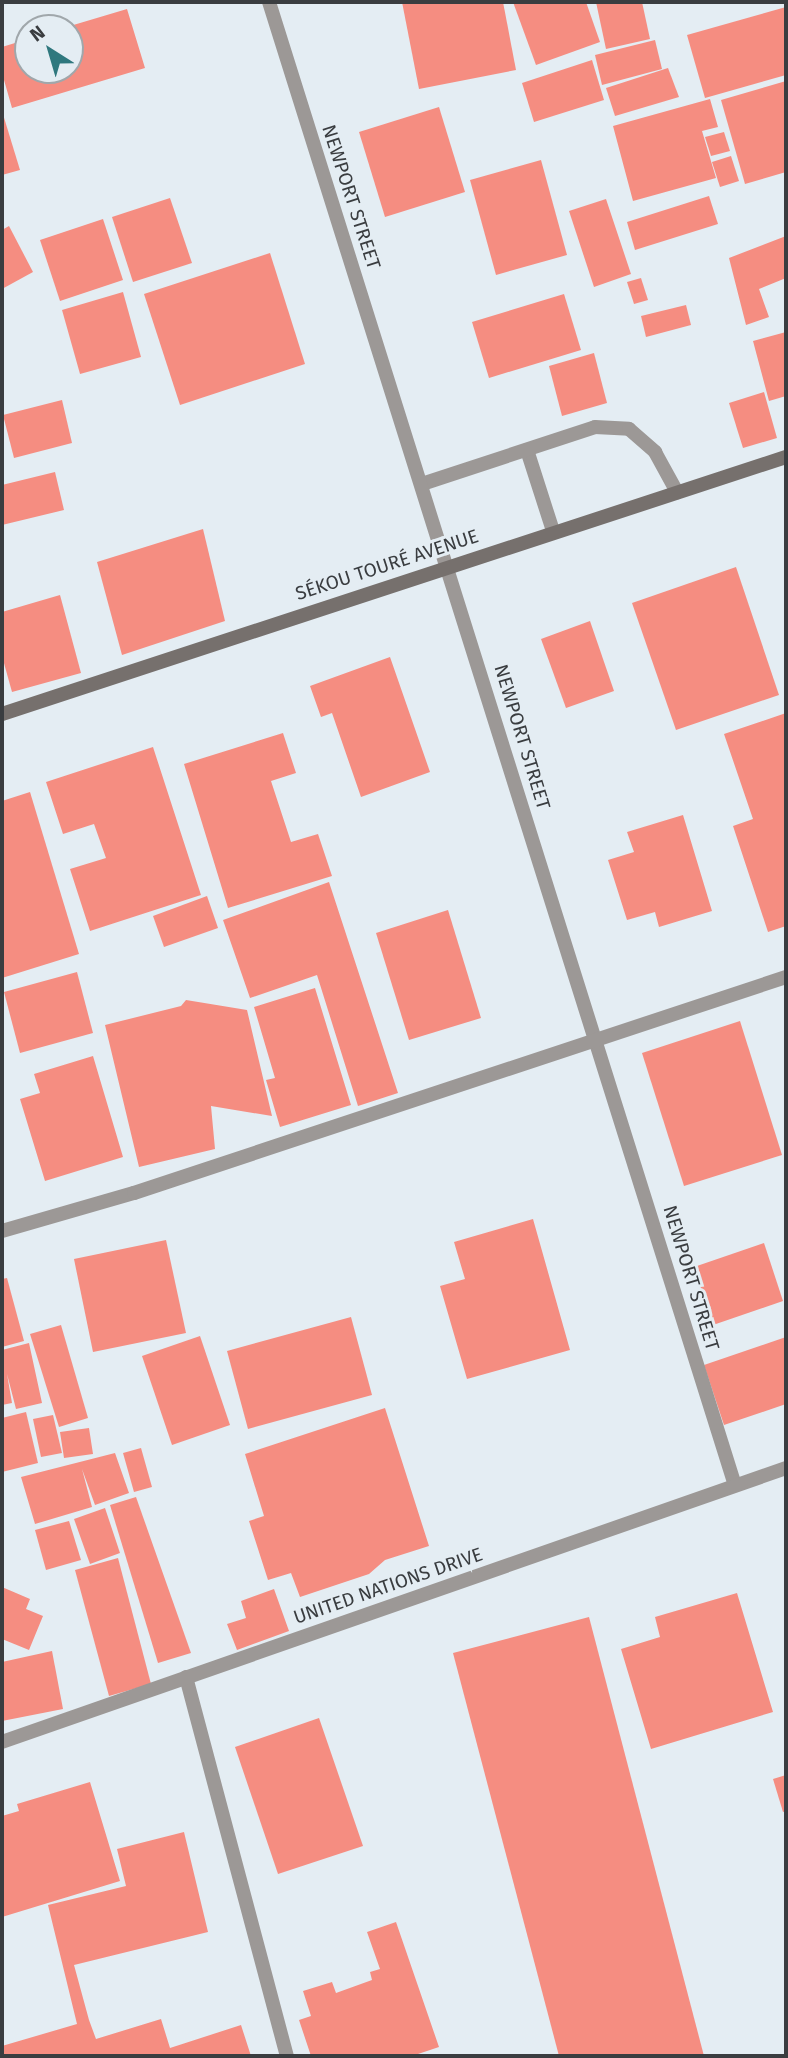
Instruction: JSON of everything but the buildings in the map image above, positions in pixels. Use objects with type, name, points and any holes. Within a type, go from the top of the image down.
[{"type":"main road","name":"SÉKOU TOURÉ AVENUE","points":[[2,714],[448,565],[786,457]]},
{"type":"street","name":"NEWPORT STREET","points":[[269,2],[736,1485]]},
{"type":"street","points":[[422,484],[595,427],[629,429],[655,452],[677,492]]},
{"type":"street","points":[[527,450],[553,531]]},
{"type":"street","points":[[2,1231],[134,1193],[595,1038],[786,977]]},
{"type":"street","name":"UNITED NATIONS DRIVE","points":[[2,1742],[786,1468]]},
{"type":"street","points":[[186,1677],[287,2056]]}]
